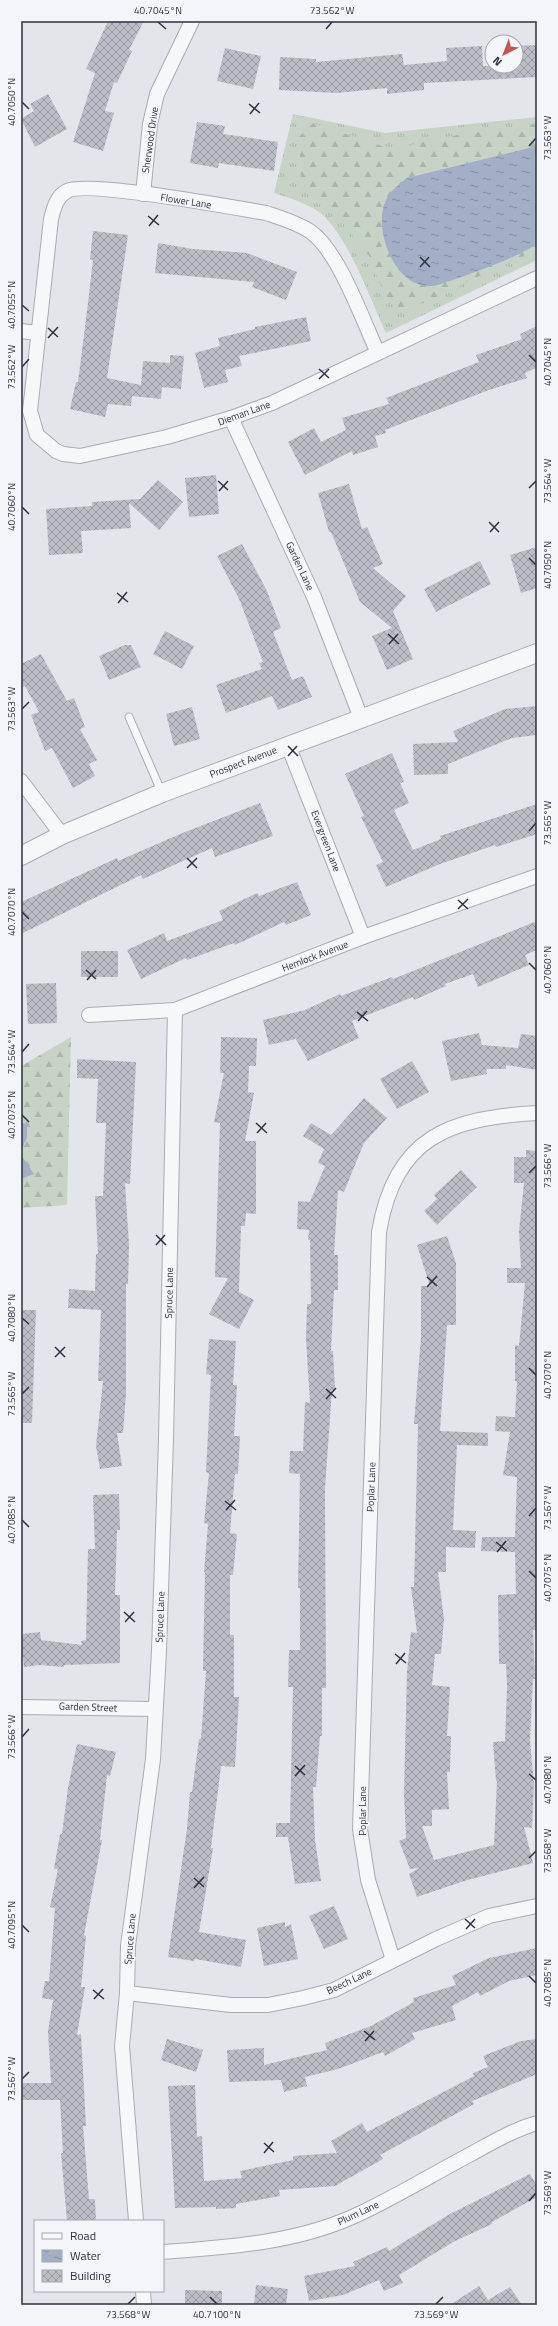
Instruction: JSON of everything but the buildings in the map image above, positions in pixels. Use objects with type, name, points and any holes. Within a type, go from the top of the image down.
[{"type":"street","name":"Sherwood Drive","points":[[143,194],[150,124],[157,94],[192,21]]},
{"type":"street","name":"Flower Lane","points":[[37,333],[51,219],[58,198],[67,191],[78,188],[143,194],[266,213],[290,221],[311,232],[321,241],[338,267],[378,353]]},
{"type":"street","name":"Dieman Lane","points":[[37,333],[30,411],[38,435],[56,451],[63,454],[80,456],[167,437],[231,418],[272,402],[537,278]]},
{"type":"street","points":[[21,332],[37,333]]},
{"type":"street","name":"Garden Lane","points":[[231,418],[314,597],[361,718]]},
{"type":"street","name":"Prospect Avenue","points":[[21,856],[62,835],[162,793],[537,653]]},
{"type":"street","name":"Evergreen Lane","points":[[288,745],[363,937]]},
{"type":"street","points":[[21,781],[62,835]]},
{"type":"street","name":"Hemlock Avenue","points":[[89,1015],[175,1010],[363,937],[537,876]]},
{"type":"street","name":"Spruce Lane","points":[[136,2220],[122,2046],[127,1993],[128,1946],[153,1759],[159,1651],[166,1439],[175,1010]]},
{"type":"street","name":"Poplar Lane","points":[[393,1960],[368,1880],[360,1829],[379,1232],[381,1219],[392,1182],[407,1160],[427,1142],[451,1128],[472,1120],[499,1115],[537,1113]]},
{"type":"street","name":"Garden Street","points":[[21,1706],[155,1709]]},
{"type":"street","name":"Beech Lane","points":[[127,1993],[231,2005],[268,2005],[303,1998],[334,1990],[393,1960],[489,1916],[537,1906]]},
{"type":"street","name":"Plum Lane","points":[[164,2252],[235,2247],[319,2230],[361,2213],[505,2136],[537,2123]]},
{"type":"street","points":[[143,2292],[144,2305]]},
{"type":"lane","points":[[128,716],[162,793]]},
{"type":"green space","points":[[293,114],[385,133],[537,117],[537,260],[386,333],[349,251],[329,222],[319,212],[309,206],[274,193]]},
{"type":"green space","points":[[313,123],[394,150],[438,138],[537,124],[537,146],[482,160],[417,283],[432,286],[471,273],[537,244],[537,249],[415,307],[399,308],[391,304],[379,282],[370,257],[330,206],[301,180],[299,137]]},
{"type":"green space","points":[[71,1037],[67,1205],[21,1208],[21,1066]]},
{"type":"water","points":[[537,146],[537,244],[494,265],[434,286],[419,285],[408,279],[391,258],[383,230],[382,217],[384,205],[390,193],[407,178]]},
{"type":"water","points":[[21,1123],[27,1124],[27,1138],[21,1150]]},
{"type":"water","points":[[21,1155],[34,1174],[21,1179]]}]
